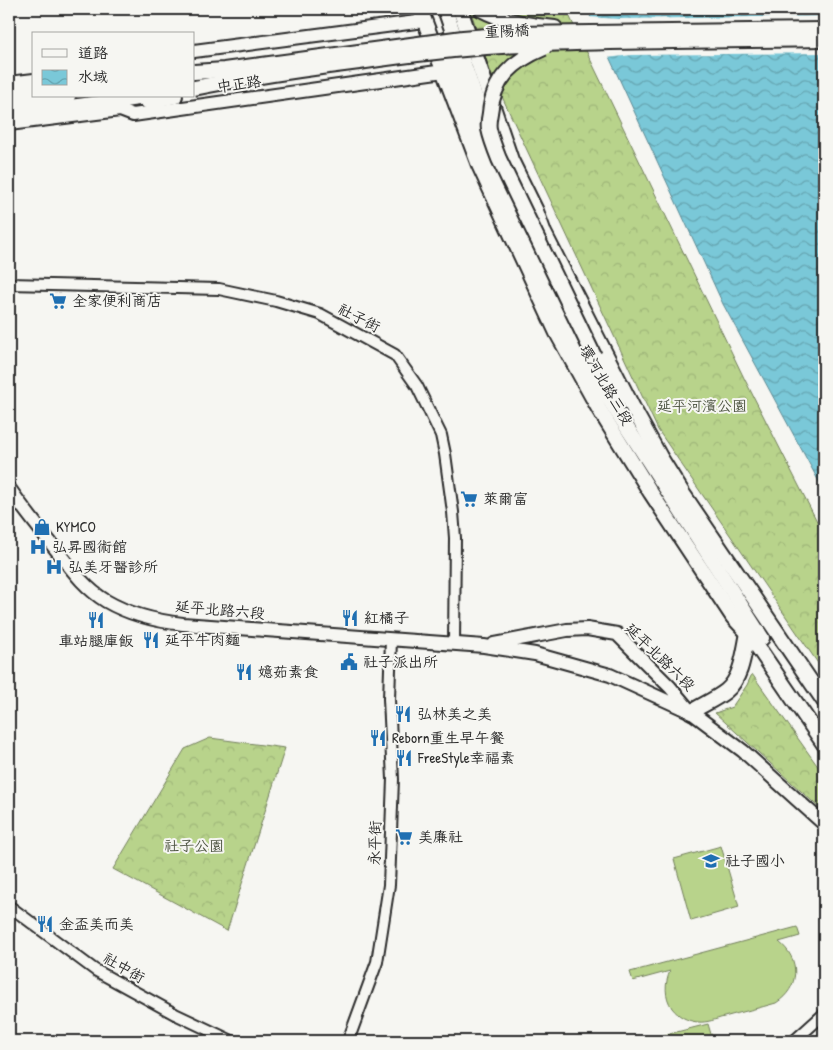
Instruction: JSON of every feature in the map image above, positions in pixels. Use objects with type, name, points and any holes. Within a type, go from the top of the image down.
[{"type":"main road","name":"環河北路三段","points":[[460,9],[511,160],[536,211],[544,233],[633,408],[683,494],[824,701]]},
{"type":"main road","points":[[481,9],[490,14],[538,27],[628,32]]},
{"type":"main road","points":[[446,10],[488,136],[530,215],[544,233]]},
{"type":"main road","points":[[446,10],[439,44],[497,183],[592,373],[752,623],[824,731]]},
{"type":"main road","name":"環河北路三段","points":[[422,15],[439,44],[444,71],[479,165],[557,333],[599,409],[651,492],[733,617],[748,633],[824,744]]},
{"type":"main road","name":"重陽橋","points":[[195,88],[323,66],[425,53],[522,34],[824,30]]},
{"type":"main road","points":[[195,65],[435,34],[464,44]]},
{"type":"main road","name":"重陽橋","points":[[195,72],[464,44],[824,39]]},
{"type":"main road","points":[[195,79],[439,44]]},
{"type":"main road","points":[[195,94],[433,61],[464,44]]},
{"type":"main road","points":[[553,44],[529,54],[508,70],[498,82],[491,99],[488,127],[498,158],[594,356],[612,387],[633,408]]},
{"type":"main road","points":[[9,94],[32,90]]},
{"type":"main road","points":[[9,104],[53,98]]},
{"type":"main road","points":[[9,115],[139,98]]},
{"type":"main road","points":[[120,110],[160,98]]},
{"type":"main road","points":[[691,712],[726,691],[733,682],[739,672],[748,633]]},
{"type":"street","points":[[195,51],[422,15]]},
{"type":"street","name":"中正路","points":[[9,124],[120,110],[133,115],[444,71]]},
{"type":"street","points":[[9,83],[32,80]]},
{"type":"street","name":"社子街","points":[[9,284],[220,289],[246,293],[320,314],[395,355],[417,386],[441,435],[445,454],[455,538],[454,644]]},
{"type":"street","name":"延平北路六段","points":[[9,488],[22,508],[90,589],[105,601],[128,612],[159,621],[183,624],[484,646],[535,654],[607,674],[691,712],[743,751],[824,824]]},
{"type":"street","name":"延平北路六段","points":[[484,646],[566,630],[587,629],[616,634],[670,687],[691,712]]},
{"type":"street","name":"永平街","points":[[348,1041],[377,962],[389,885],[393,779],[389,709],[391,639]]},
{"type":"street","name":"社中街","points":[[9,906],[95,970],[175,1014],[232,1041]]},
{"type":"street","points":[[794,1041],[824,1014]]},
{"type":"green space","name":"延平河濱公園","points":[[470,9],[566,9],[744,378],[824,535],[824,672],[658,430],[490,71]]},
{"type":"green space","points":[[752,674],[824,775],[824,812],[715,713],[732,707]]},
{"type":"green space","name":"社子公園","points":[[210,738],[285,748],[227,931],[113,869],[185,749]]},
{"type":"green space","points":[[721,846],[739,907],[691,921],[674,859]]},
{"type":"green space","points":[[797,927],[800,936],[779,942],[791,957],[795,973],[790,990],[784,997],[776,1003],[711,1021],[690,1021],[680,1016],[672,1008],[666,990],[670,971],[633,981],[630,972]]},
{"type":"green space","points":[[708,1024],[713,1041],[662,1041],[661,1036]]},
{"type":"water","points":[[587,9],[824,9],[824,491],[723,304]]},
{"type":"pier","points":[[824,16],[824,53],[632,55],[607,58],[588,17],[619,19]]},
{"type":"place","name":"全家便利商店","points":[[58,301]]},
{"type":"place","name":"萊爾富","points":[[469,499]]},
{"type":"place","name":"KYMCO","points":[[42,527]]},
{"type":"place","name":"弘昇國術館","points":[[38,547]]},
{"type":"place","name":"弘美牙醫診所","points":[[54,567]]},
{"type":"place","name":"紅橘子","points":[[350,618]]},
{"type":"place","name":"車站腿庫飯","points":[[96,620]]},
{"type":"place","name":"延平牛肉麵","points":[[151,640]]},
{"type":"place","name":"社子派出所","points":[[349,662]]},
{"type":"place","name":"嬑茹素食","points":[[244,672]]},
{"type":"place","name":"弘林美之美","points":[[403,714]]},
{"type":"place","name":"Reborn重生早午餐","points":[[378,738]]},
{"type":"place","name":"FreeStyle幸福素","points":[[404,758]]},
{"type":"place","name":"美廉社","points":[[404,837]]},
{"type":"place","name":"社子國小","points":[[711,861]]},
{"type":"place","name":"金盃美而美","points":[[45,924]]}]
